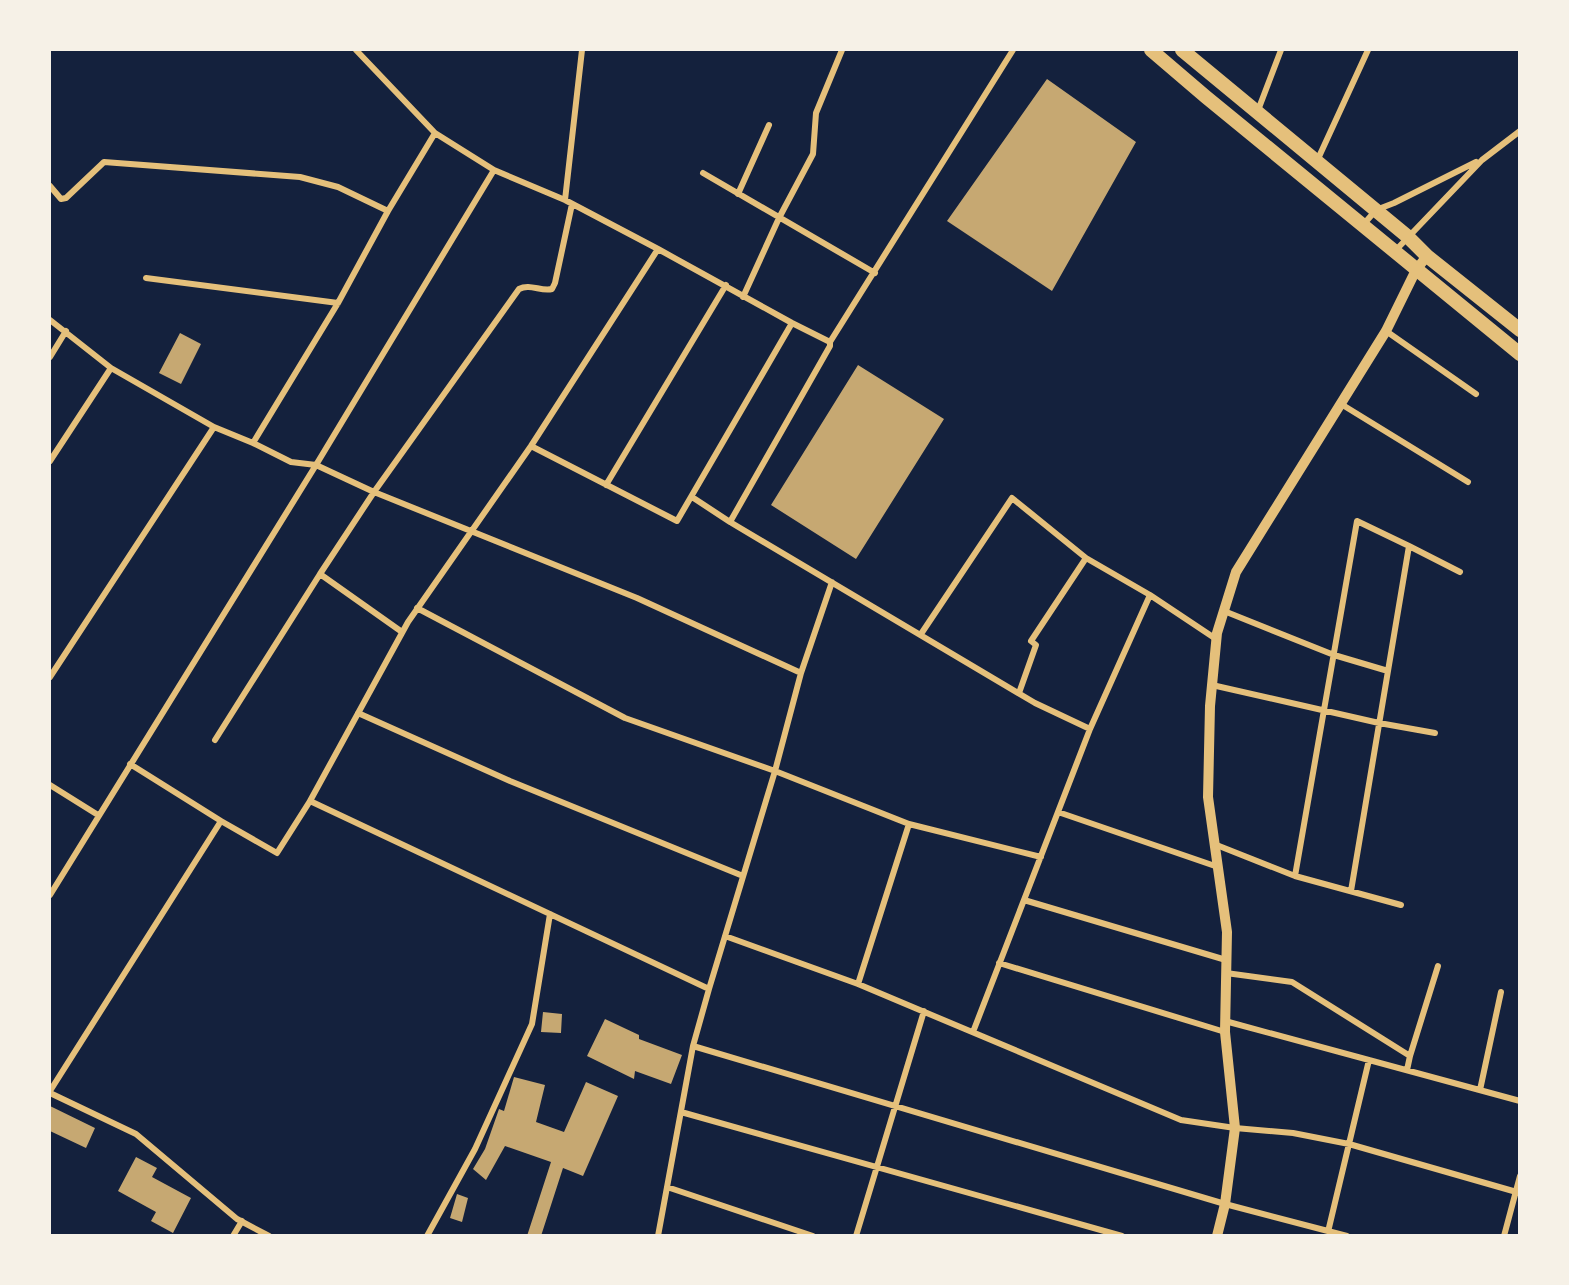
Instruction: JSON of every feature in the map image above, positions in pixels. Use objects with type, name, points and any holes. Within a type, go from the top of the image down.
[{"type":"highway","points":[[1151,50],[1520,354]]},
{"type":"highway","points":[[1182,50],[1407,236],[1427,256],[1520,330]]},
{"type":"street","points":[[356,50],[435,133],[494,170],[572,204],[830,342]]},
{"type":"street","points":[[564,200],[582,50]]},
{"type":"street","points":[[743,297],[779,218],[813,154],[816,113],[842,50]]},
{"type":"street","points":[[730,522],[830,346],[830,342],[1012,50]]},
{"type":"street","points":[[1257,113],[1281,50]]},
{"type":"street","points":[[1317,161],[1368,50]]},
{"type":"street","points":[[738,194],[769,125]]},
{"type":"street","points":[[1394,252],[1482,160],[1520,131]]},
{"type":"street","points":[[253,442],[338,303],[388,211],[435,133]]},
{"type":"street","points":[[1363,225],[1376,210],[1482,160]]},
{"type":"street","points":[[50,186],[61,198],[66,198],[105,162],[300,177],[338,186],[388,211]]},
{"type":"street","points":[[50,895],[316,465],[494,170]]},
{"type":"street","points":[[703,173],[875,273]]},
{"type":"street","points":[[215,740],[374,492],[519,289],[525,286],[552,289],[572,204]]},
{"type":"street","points":[[130,764],[277,853],[310,801],[417,608],[531,446],[658,249]]},
{"type":"street","points":[[1217,1236],[1225,1204],[1235,1128],[1225,1027],[1227,932],[1208,797],[1216,639],[1236,572],[1386,331],[1416,270],[1427,256]]},
{"type":"street","points":[[146,278],[338,303]]},
{"type":"street","points":[[606,485],[726,285]]},
{"type":"street","points":[[50,320],[111,368],[214,427],[253,442],[291,462],[316,465],[374,492],[637,598],[801,673]]},
{"type":"street","points":[[531,446],[677,521],[792,323]]},
{"type":"street","points":[[50,357],[66,331]]},
{"type":"street","points":[[1386,331],[1476,394]]},
{"type":"street","points":[[50,461],[111,368]]},
{"type":"street","points":[[1341,404],[1468,482]]},
{"type":"street","points":[[50,677],[214,427]]},
{"type":"street","points":[[692,497],[730,522],[1035,703],[1090,729]]},
{"type":"street","points":[[921,634],[1012,498],[1086,558],[1150,595],[1216,639]]},
{"type":"street","points":[[1295,876],[1357,521],[1460,572]]},
{"type":"street","points":[[1351,891],[1409,546]]},
{"type":"street","points":[[1019,693],[1036,645],[1031,641],[1086,558]]},
{"type":"street","points":[[320,574],[402,632]]},
{"type":"street","points":[[658,1236],[693,1046],[775,771],[801,673],[832,582]]},
{"type":"street","points":[[973,1032],[1090,729],[1150,595]]},
{"type":"street","points":[[417,608],[625,718],[775,771],[909,824],[1041,857]]},
{"type":"street","points":[[1224,611],[1334,655],[1388,671]]},
{"type":"street","points":[[1212,685],[1379,723],[1435,733]]},
{"type":"street","points":[[358,713],[510,782],[743,876]]},
{"type":"street","points":[[50,785],[98,814]]},
{"type":"street","points":[[310,801],[709,989]]},
{"type":"street","points":[[1058,812],[1218,867]]},
{"type":"street","points":[[221,821],[50,1092],[136,1134],[242,1221],[269,1236]]},
{"type":"street","points":[[858,984],[909,824]]},
{"type":"street","points":[[1214,844],[1295,876],[1401,905]]},
{"type":"street","points":[[1024,900],[1227,960]]},
{"type":"street","points":[[428,1236],[475,1149],[532,1024],[550,914]]},
{"type":"street","points":[[725,936],[858,984],[1181,1120],[1293,1133],[1349,1144],[1518,1193]]},
{"type":"street","points":[[999,963],[1225,1027],[1369,1060],[1520,1101]]},
{"type":"street","points":[[1407,1070],[1438,966]]},
{"type":"street","points":[[1226,974],[1292,982],[1410,1056]]},
{"type":"street","points":[[1480,1090],[1501,992]]},
{"type":"street","points":[[856,1236],[924,1011]]},
{"type":"street","points":[[693,1046],[1225,1204],[1327,1233],[1347,1236]]},
{"type":"street","points":[[1327,1233],[1369,1060]]},
{"type":"street","points":[[681,1112],[1122,1236]]},
{"type":"street","points":[[1504,1236],[1518,1193],[1520,1176]]},
{"type":"street","points":[[667,1187],[813,1236]]},
{"type":"street","points":[[233,1236],[242,1221]]},
{"type":"building","points":[[1047,79],[1136,142],[1052,291],[947,221]]},
{"type":"building","points":[[180,333],[201,344],[181,384],[159,373]]},
{"type":"building","points":[[858,365],[944,419],[856,559],[771,505]]},
{"type":"building","points":[[543,1012],[562,1014],[561,1033],[541,1032]]},
{"type":"building","points":[[605,1019],[639,1035],[639,1039],[682,1055],[671,1084],[635,1071],[634,1079],[587,1056]]},
{"type":"building","points":[[514,1077],[545,1085],[536,1122],[564,1132],[586,1082],[618,1096],[583,1176],[563,1168],[541,1236],[527,1236],[551,1162],[505,1146],[486,1180],[473,1169],[485,1149],[499,1109],[504,1111]]},
{"type":"building","points":[[50,1106],[95,1128],[86,1148],[50,1131]]},
{"type":"building","points":[[136,1157],[157,1168],[152,1177],[191,1198],[173,1233],[151,1221],[156,1212],[118,1191]]},
{"type":"building","points":[[457,1194],[468,1198],[462,1222],[450,1218]]}]
